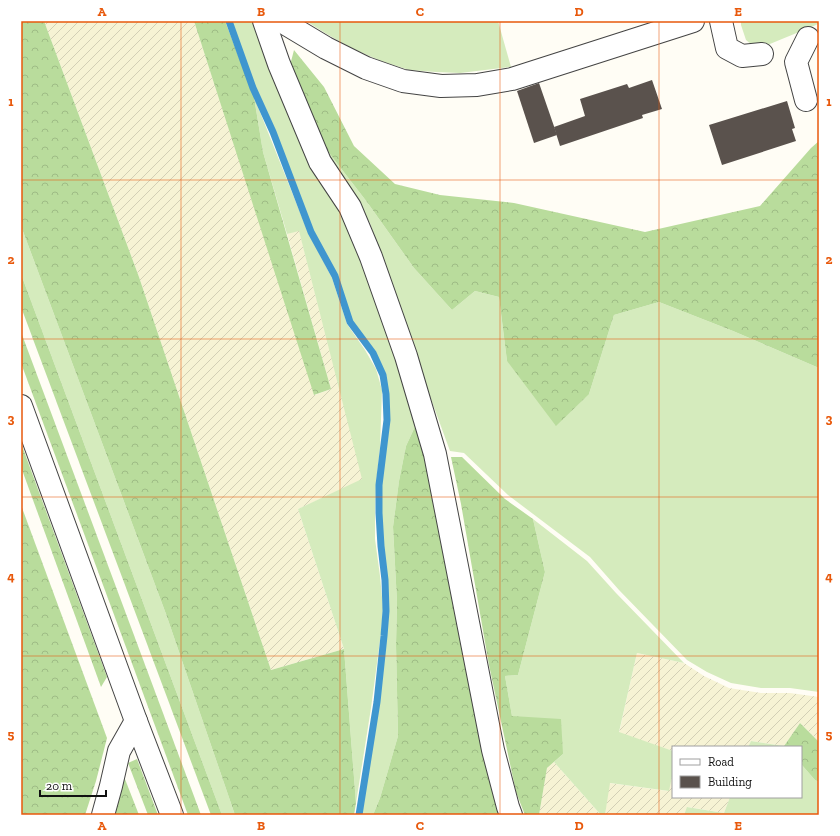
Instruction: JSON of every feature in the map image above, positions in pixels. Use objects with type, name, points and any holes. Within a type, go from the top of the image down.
[{"type":"street","points":[[264,21],[279,64],[320,162],[350,207],[371,257],[406,356],[435,454],[493,750],[511,815]]},
{"type":"street","points":[[282,21],[326,48],[366,68],[403,81],[441,86],[477,85],[512,79],[693,21]]},
{"type":"street","points":[[721,21],[727,48],[742,56],[762,54]]},
{"type":"street","points":[[806,100],[796,62],[808,38]]},
{"type":"street","points":[[21,406],[136,721],[172,815]]},
{"type":"street","points":[[103,815],[119,751],[136,721]]},
{"type":"shaded area","points":[[44,21],[194,21],[315,395],[331,389],[287,234],[299,230],[363,480],[298,509],[344,649],[271,670],[139,277]]},
{"type":"shaded area","points":[[637,653],[684,663],[704,676],[729,688],[761,693],[790,693],[819,697],[819,742],[800,723],[784,746],[751,741],[748,746],[672,746],[672,751],[619,733]]},
{"type":"shaded area","points":[[554,762],[601,815],[539,815],[547,768]]},
{"type":"shaded area","points":[[672,776],[672,798],[730,798],[724,813],[688,807],[684,815],[605,815],[609,783],[668,791]]},
{"type":"green space","points":[[21,21],[44,21],[139,277],[271,670],[344,649],[356,803],[354,815],[235,815],[166,614],[21,226]]},
{"type":"green space","points":[[194,21],[225,21],[254,97],[263,152],[331,389],[314,395]]},
{"type":"green space","points":[[231,21],[257,21],[356,241],[419,418],[406,446],[399,481],[393,527],[397,602],[396,645],[398,736],[380,798],[373,815],[361,815],[378,702],[388,611],[380,513],[380,485],[388,420],[388,394],[385,375],[374,352],[351,322],[336,276],[312,231],[275,131],[255,87]]},
{"type":"green space","points":[[306,21],[498,21],[511,67],[460,73],[409,70],[381,61],[351,48]]},
{"type":"green space","points":[[741,21],[819,21],[819,23],[765,46],[752,45],[746,40]]},
{"type":"green space","points":[[294,50],[324,87],[354,146],[395,184],[440,195],[514,203],[645,232],[760,206],[811,148],[819,141],[819,368],[733,331],[659,302],[614,315],[589,394],[556,426],[507,361],[499,297],[475,291],[452,310],[414,268],[367,202],[316,136],[288,73]]},
{"type":"green space","points":[[254,97],[307,230],[332,278],[347,324],[376,369],[382,390],[380,448],[376,483],[375,539],[383,608],[371,708],[356,803],[344,649],[298,509],[362,479],[299,231],[287,234],[263,152]]},
{"type":"green space","points":[[316,136],[367,202],[414,268],[452,310],[475,291],[499,297],[507,361],[589,394],[614,315],[659,302],[733,331],[819,368],[819,692],[790,688],[761,688],[731,683],[707,672],[687,660],[619,590],[590,557],[508,495],[464,453],[450,451],[401,317],[370,223]]},
{"type":"green space","points":[[21,226],[166,614],[235,815],[222,815],[21,274]]},
{"type":"green space","points":[[21,274],[222,815],[211,815],[21,307]]},
{"type":"green space","points":[[21,332],[201,815],[188,815],[21,363]]},
{"type":"green space","points":[[419,418],[505,815],[373,815],[380,798],[398,736],[396,645],[397,602],[393,527],[399,481],[406,446]]},
{"type":"green space","points":[[21,443],[107,677],[101,687],[21,467]]},
{"type":"green space","points":[[451,457],[462,457],[505,499],[533,519],[545,572],[518,675],[505,676],[512,716],[561,719],[563,754],[547,768],[539,815],[525,815],[516,792],[489,665],[461,504]]},
{"type":"green space","points":[[21,505],[107,738],[96,781],[85,815],[21,815]]},
{"type":"green space","points":[[533,519],[587,561],[684,663],[637,653],[619,732],[672,751],[672,777],[669,791],[610,783],[605,815],[601,815],[554,762],[563,754],[512,716],[505,676],[518,675],[545,572]]},
{"type":"green space","points":[[800,723],[819,742],[819,782],[815,780],[802,765],[802,746],[784,746]]},
{"type":"green space","points":[[751,741],[784,746],[748,746]]},
{"type":"green space","points":[[137,759],[158,815],[148,815],[128,763]]},
{"type":"green space","points":[[802,765],[815,780],[819,782],[819,815],[684,815],[687,807],[724,813],[730,798],[802,798]]},
{"type":"green space","points":[[123,774],[139,815],[113,815]]},
{"type":"building","points":[[652,80],[662,109],[642,115],[643,118],[560,146],[554,127],[585,116],[580,99],[627,84],[629,88]]},
{"type":"building","points":[[539,83],[557,135],[534,143],[517,91]]},
{"type":"building","points":[[787,101],[795,128],[792,129],[796,141],[722,165],[709,125]]},
{"type":"waterway","points":[[229,21],[253,88],[273,132],[311,232],[335,276],[350,322],[373,353],[383,375],[386,394],[387,420],[379,485],[379,513],[385,580],[386,611],[377,702],[359,815]]}]
